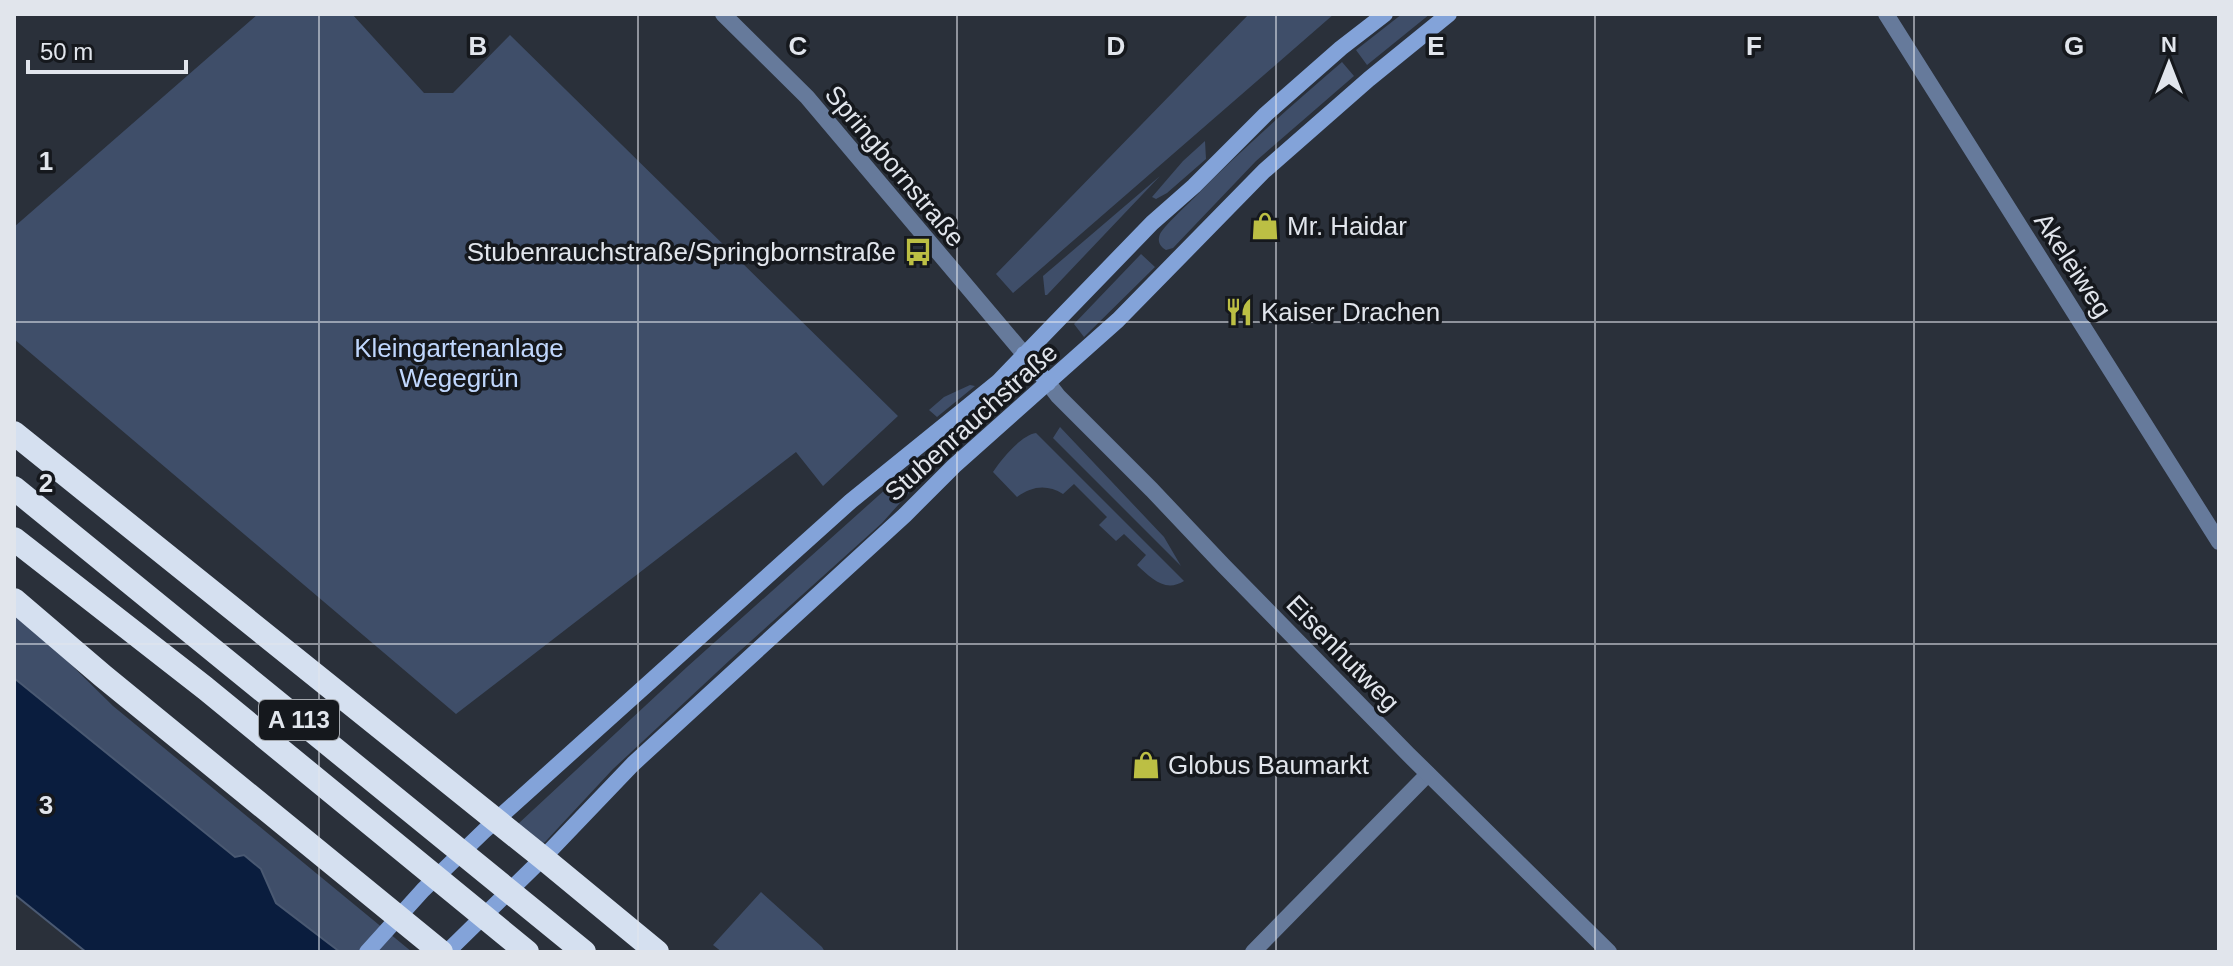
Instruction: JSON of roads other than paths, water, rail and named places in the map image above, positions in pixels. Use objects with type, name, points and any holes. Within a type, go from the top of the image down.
[{"type":"highway","points":[[14,433],[489,826],[657,952]]},
{"type":"highway","name":"A 113","points":[[14,488],[584,952]]},
{"type":"highway","name":"A 113","points":[[14,539],[205,688],[527,952]]},
{"type":"highway","points":[[14,600],[103,676],[405,911],[448,949]]},
{"type":"main road","name":"Stubenrauchstraße","points":[[405,911],[489,826],[851,501],[998,382],[1152,223],[1266,114],[1385,14]]},
{"type":"main road","name":"Stubenrauchstraße","points":[[448,949],[537,864],[633,764],[905,515],[954,466],[1118,320],[1264,171],[1449,14]]},
{"type":"main road","points":[[1024,354],[1048,383]]},
{"type":"main road","points":[[372,946],[405,911]]},
{"type":"street","name":"Springbornstraße","points":[[723,14],[807,97],[1024,354]]},
{"type":"street","name":"Akeleiweg","points":[[1886,14],[2219,542]]},
{"type":"street","name":"Eisenhutweg","points":[[1048,383],[1428,774],[1609,952]]},
{"type":"street","points":[[1253,952],[1428,774]]},
{"type":"place","name":"Mr. Haidar","points":[[1265,226]]},
{"type":"place","name":"Stubenrauchstraße/Springbornstraße","points":[[918,252]]},
{"type":"place","name":"Kaiser Drachen","points":[[1239,312]]},
{"type":"place","name":"Globus Baumarkt","points":[[1146,765]]},
{"type":"park label","name":"Kleingartenanlage Wegegrün","points":[[459,363]]}]
